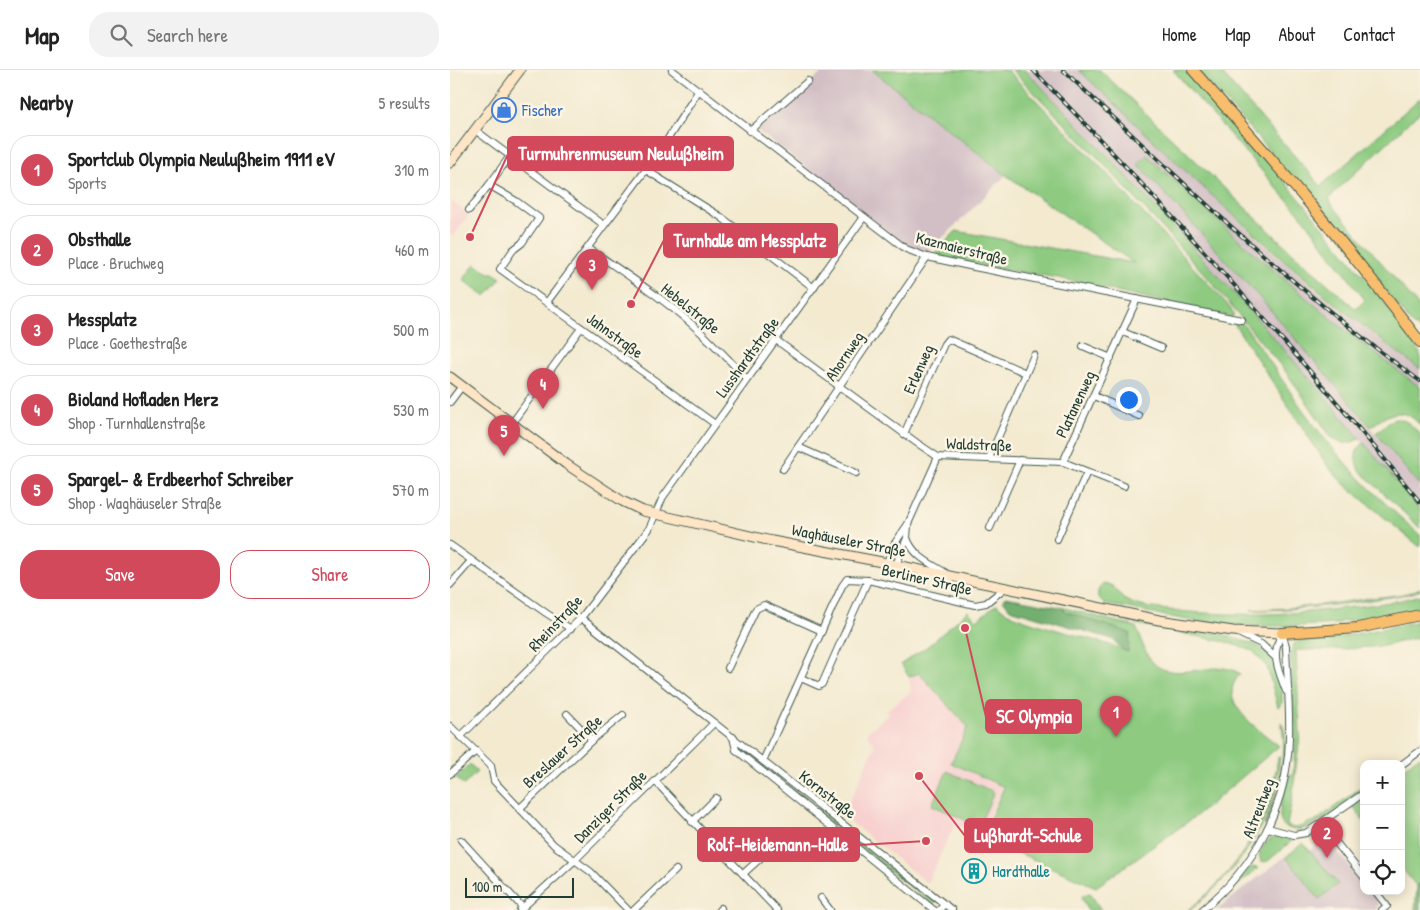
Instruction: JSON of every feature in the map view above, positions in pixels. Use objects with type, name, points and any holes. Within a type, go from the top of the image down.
[{"type":"main road","points":[[1193,70],[1289,179],[1420,342]]},
{"type":"main road","points":[[1282,633],[1358,628],[1420,615]]},
{"type":"street","points":[[450,163],[520,70]]},
{"type":"street","name":"Kazmaierstraße","points":[[672,70],[906,249],[926,257],[1242,320]]},
{"type":"street","points":[[750,130],[808,81]]},
{"type":"street","points":[[547,302],[646,170],[699,90]]},
{"type":"street","points":[[475,130],[604,226]]},
{"type":"street","points":[[469,210],[510,156]]},
{"type":"street","points":[[646,170],[721,217],[814,288]]},
{"type":"street","name":"Jahnstraße","points":[[489,185],[540,218],[500,269],[715,424]]},
{"type":"street","name":"Lusshardtstraße","points":[[655,514],[663,497],[864,217]]},
{"type":"street","name":"Hebelstraße","points":[[588,248],[696,328],[747,379]]},
{"type":"street","name":"Ahornweg","points":[[783,469],[926,257]]},
{"type":"street","name":"Platanenweg","points":[[1063,462],[1137,299]]},
{"type":"street","points":[[512,423],[582,328]]},
{"type":"street","points":[[1123,332],[1161,348]]},
{"type":"street","name":"Erlenweg","points":[[904,434],[944,344],[948,339],[1026,373]]},
{"type":"street","name":"Waldstraße","points":[[776,340],[904,434],[938,456],[1063,462],[1124,486]]},
{"type":"street","name":"Platanenweg","points":[[1083,346],[1111,358]]},
{"type":"street","points":[[989,458],[1034,355]]},
{"type":"street","name":"Waghäuseler Straße","points":[[450,377],[566,464],[609,493],[632,506],[655,514],[772,541],[951,576],[1159,620],[1233,631],[1282,633]]},
{"type":"street","points":[[450,402],[462,386]]},
{"type":"street","points":[[1094,396],[1139,416]]},
{"type":"street","points":[[798,447],[856,473]]},
{"type":"street","points":[[892,564],[893,546],[908,524],[938,456]]},
{"type":"street","points":[[990,528],[1020,460]]},
{"type":"street","points":[[1057,539],[1087,472]]},
{"type":"street","name":"Rheinstraße","points":[[460,737],[581,618],[649,529],[655,514]]},
{"type":"street","points":[[892,564],[907,538],[908,524]]},
{"type":"street","points":[[907,538],[913,551],[920,558],[951,576]]},
{"type":"street","points":[[450,545],[571,629]]},
{"type":"street","points":[[450,585],[471,561]]},
{"type":"street","name":"Berliner Straße","points":[[763,761],[842,586],[847,579],[868,580],[975,605],[986,603],[1004,588]]},
{"type":"street","name":"Berliner Straße","points":[[801,678],[819,686],[822,684],[868,580]]},
{"type":"street","points":[[728,668],[756,609],[764,605],[822,631]]},
{"type":"street","name":"Kornstraße","points":[[581,618],[952,910]]},
{"type":"street","points":[[1233,631],[1261,644],[1275,657]]},
{"type":"street","points":[[1275,657],[1276,643],[1282,633]]},
{"type":"street","name":"Altreutweg","points":[[1202,910],[1238,876],[1268,828],[1278,803],[1287,765],[1289,738],[1286,646],[1282,633]]},
{"type":"street","name":"Altreutweg","points":[[1275,657],[1287,695]]},
{"type":"street","points":[[567,714],[592,740]]},
{"type":"street","name":"Breslauer Straße","points":[[520,809],[592,740],[623,715]]},
{"type":"street","name":"Danziger Straße","points":[[461,840],[522,909],[574,861],[714,723]]},
{"type":"street","points":[[450,726],[491,766],[494,781],[554,845],[591,872],[628,910]]},
{"type":"street","name":"Kornstraße","points":[[733,738],[736,750],[934,910]]},
{"type":"street","points":[[450,774],[476,751]]},
{"type":"street","points":[[1405,762],[1420,752]]},
{"type":"street","points":[[655,781],[777,910]]},
{"type":"street","points":[[1268,828],[1282,833],[1300,834],[1321,824],[1360,795]]},
{"type":"street","points":[[692,822],[716,798]]},
{"type":"street","points":[[1321,824],[1360,872]]},
{"type":"street","points":[[742,874],[765,854]]},
{"type":"street","points":[[634,910],[676,870]]},
{"type":"street","points":[[1378,895],[1387,906],[1382,910]]},
{"type":"street","points":[[821,898],[831,910]]},
{"type":"street","points":[[939,910],[945,904]]},
{"type":"shaded area","points":[[825,70],[872,70],[1006,175],[926,253],[908,247],[757,130]]},
{"type":"shaded area","points":[[1025,70],[1079,70],[1260,241],[1320,293],[1420,369],[1420,387],[1374,354],[1311,304],[1147,155],[1138,164],[1261,299],[1420,486],[1420,510],[1342,417],[1202,257],[1106,153]]},
{"type":"shaded area","points":[[450,200],[469,215],[453,237],[450,234]]},
{"type":"shaded area","points":[[918,673],[967,727],[951,764],[1002,787],[980,836],[955,824],[927,883],[843,816],[875,746],[866,733],[889,714],[887,710],[911,692],[909,677]]},
{"type":"shaded area","points":[[1326,838],[1360,878],[1360,895],[1374,895],[1376,898],[1378,904],[1376,910],[1216,910],[1303,843],[1310,851]]},
{"type":"green space","points":[[872,70],[1007,70],[1098,164],[1226,303],[1234,314],[1232,317],[1059,278],[932,256],[956,231],[1134,263],[1006,175]]},
{"type":"green space","points":[[1012,70],[1025,70],[1111,160],[1238,297],[1360,438],[1353,442],[1345,443],[1338,442],[1331,437],[1286,372],[1207,277],[1101,161]]},
{"type":"green space","points":[[1079,70],[1100,70],[1297,257],[1356,309],[1365,300],[1305,220],[1173,70],[1184,70],[1243,133],[1299,198],[1407,331],[1405,333],[1420,353],[1420,369],[1287,263]]},
{"type":"green space","points":[[1197,70],[1219,70],[1321,186],[1420,98],[1420,112],[1329,199],[1420,308],[1420,331],[1416,326],[1414,327],[1281,164]]},
{"type":"green space","points":[[1147,155],[1213,216],[1314,304],[1420,387],[1420,425],[1408,415],[1396,413],[1383,418],[1371,427],[1261,299],[1138,164]]},
{"type":"green space","points":[[475,264],[501,278],[486,296],[463,280]]},
{"type":"green space","points":[[1237,322],[1241,322],[1250,333],[1301,408],[1335,451],[1365,484],[1420,535],[1420,547],[1345,485],[1329,468],[1235,325]]},
{"type":"green space","points":[[1395,419],[1406,422],[1420,434],[1420,486],[1376,433]]},
{"type":"green space","points":[[1364,443],[1420,510],[1420,528],[1359,470],[1356,455],[1358,449]]},
{"type":"green space","points":[[1104,584],[1112,586],[1121,597],[1133,604],[1177,611],[1278,614],[1328,610],[1387,602],[1420,595],[1420,609],[1339,622],[1339,624],[1244,626],[1206,623],[1104,604],[1098,595],[1099,589]]},
{"type":"green space","points":[[1420,588],[1420,590],[1412,593],[1352,603],[1291,609],[1251,610],[1311,606],[1396,595],[1409,593]]},
{"type":"green space","points":[[1006,597],[1064,608],[1064,611],[1130,633],[1128,652],[1123,650],[1112,639],[1010,609],[1003,600]]},
{"type":"green space","points":[[997,604],[1018,618],[1098,641],[1127,652],[1129,633],[1064,611],[1064,608],[1136,627],[1148,656],[1157,666],[1167,670],[1180,672],[1219,668],[1231,669],[1240,674],[1233,684],[1232,695],[1236,705],[1251,724],[1279,746],[1200,813],[1096,887],[982,837],[1004,787],[951,763],[968,727],[919,673],[909,677],[901,664],[928,646],[968,611],[977,620]]},
{"type":"green space","points":[[1089,610],[1218,633],[1257,645],[1270,655],[1273,662],[1282,692],[1282,704],[1278,707],[1267,667],[1253,651],[1226,642],[1137,624]]},
{"type":"green space","points":[[1420,621],[1420,637],[1383,646],[1331,650],[1296,650],[1300,736],[1287,825],[1298,828],[1316,821],[1360,788],[1360,792],[1338,810],[1316,824],[1296,830],[1288,828],[1281,822],[1280,811],[1290,775],[1293,774],[1295,745],[1292,648],[1299,641],[1341,637]]},
{"type":"green space","points":[[1281,722],[1285,732],[1286,744],[1282,774],[1265,826],[1283,761],[1284,748]]},
{"type":"green space","points":[[1420,743],[1420,748],[1404,760],[1397,760]]},
{"type":"green space","points":[[740,746],[749,753],[749,756],[839,827],[845,829],[842,833],[741,752]]},
{"type":"green space","points":[[1420,756],[1420,882],[1417,887],[1405,872],[1405,767]]},
{"type":"green space","points":[[1278,757],[1280,757],[1276,781],[1270,803],[1252,843],[1239,861],[1208,895],[1188,910],[1222,879],[1249,843],[1268,802]]},
{"type":"green space","points":[[470,764],[477,772],[464,785],[456,778]]},
{"type":"green space","points":[[947,771],[994,792],[979,826],[932,805]]},
{"type":"green space","points":[[1360,800],[1360,816],[1352,806]]},
{"type":"green space","points":[[849,832],[852,834],[852,838],[928,898],[932,897],[936,902],[933,905],[845,836]]},
{"type":"green space","points":[[1279,836],[1294,839],[1268,861],[1261,862],[1259,854],[1264,845],[1272,838]]},
{"type":"green space","points":[[1303,843],[1338,884],[1319,899],[1286,857]]},
{"type":"green space","points":[[1252,867],[1258,868],[1228,893],[1249,869]]},
{"type":"green space","points":[[1420,882],[1420,910],[1415,910],[1417,887]]},
{"type":"green space","points":[[1090,893],[1101,910],[1087,910],[1082,899],[1083,895]]},
{"type":"railway","points":[[1033,70],[1231,282],[1327,391],[1420,502]]},
{"type":"railway","points":[[1063,70],[1236,231],[1326,308],[1420,381]]},
{"type":"place","name":"Fischer","points":[[504,110]]},
{"type":"place","name":"Turmuhrenmuseum Neulußheim","points":[[470,237]]},
{"type":"place","name":"Messplatz","points":[[592,290]]},
{"type":"place","name":"Turnhalle am Messplatz","points":[[631,304]]},
{"type":"place","name":"Bioland Hofladen Merz","points":[[543,409]]},
{"type":"place","name":"Spargel- & Erdbeerhof Schreiber","points":[[504,456]]},
{"type":"place","name":"SC Olympia","points":[[965,628]]},
{"type":"place","name":"Sportclub Olympia Neulußheim 1911 eV","points":[[1116,737]]},
{"type":"place","name":"Lußhardt-Schule","points":[[919,776]]},
{"type":"place","name":"Rolf-Heidemann-Halle","points":[[926,841]]},
{"type":"place","name":"Obsthalle","points":[[1327,858]]},
{"type":"place","name":"Hardthalle","points":[[974,871]]}]
